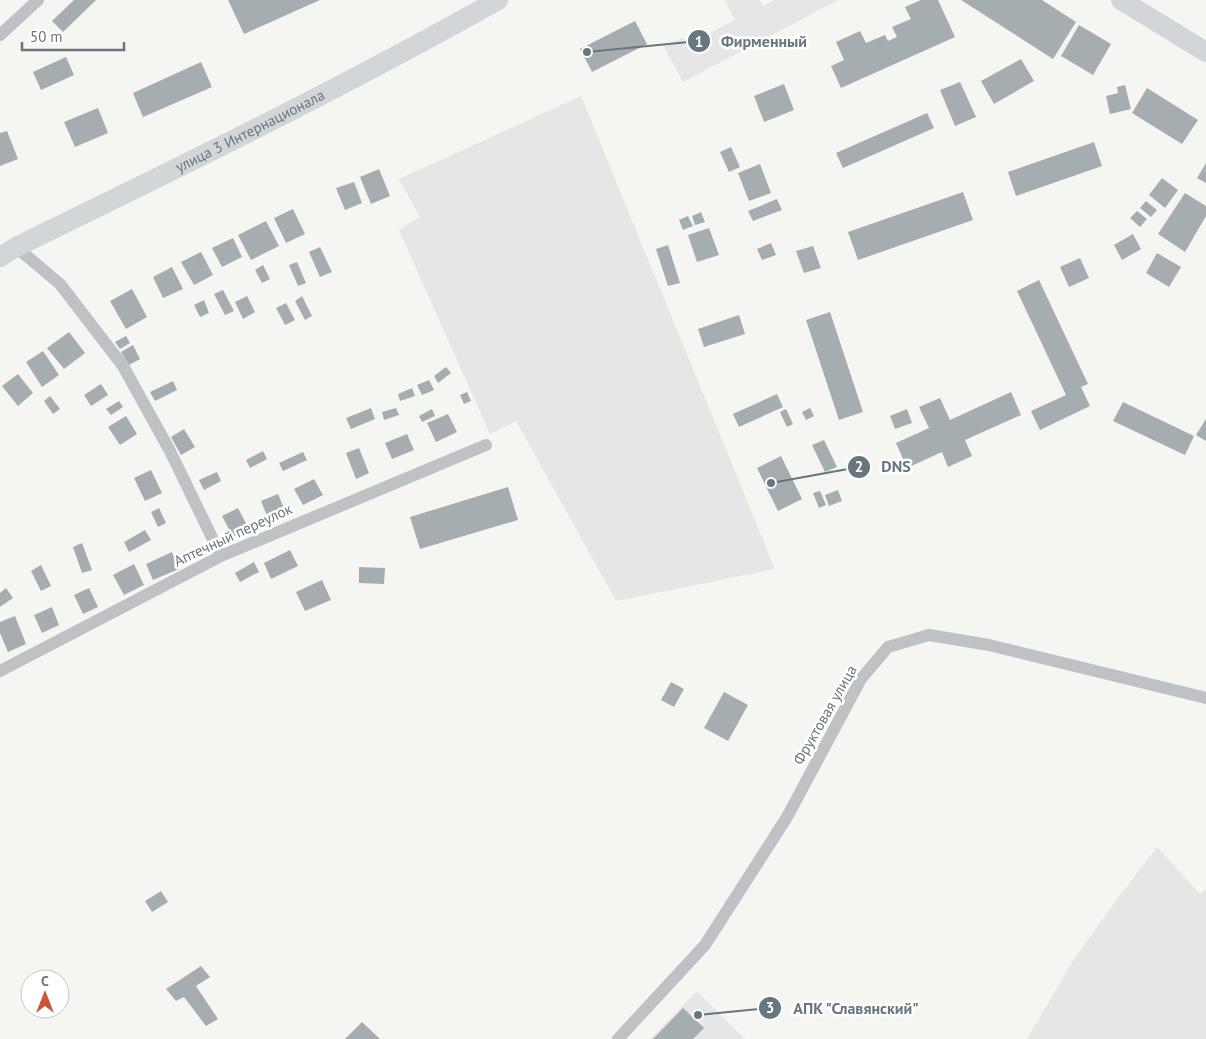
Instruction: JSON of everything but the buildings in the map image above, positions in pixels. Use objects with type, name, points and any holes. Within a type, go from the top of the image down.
[{"type":"main road","name":"улица 3 Интернационала","points":[[8,252],[226,145],[409,50],[498,0]]},
{"type":"main road","points":[[1121,0],[1206,52]]},
{"type":"street","points":[[0,35],[38,0]]},
{"type":"street","points":[[8,252],[60,284],[123,366],[170,451],[221,556]]},
{"type":"street","name":"Аптечный переулок","points":[[0,671],[221,556],[486,445]]},
{"type":"street","name":"Фруктовая улица","points":[[618,1039],[705,945],[788,816],[860,679],[888,648],[929,635],[989,645],[1206,698]]},
{"type":"shaded area","points":[[724,0],[760,0],[763,6],[774,0],[838,0],[683,82],[664,47],[683,37],[687,45],[735,20]]},
{"type":"shaded area","points":[[581,96],[775,569],[616,601],[516,421],[490,434],[399,230],[420,217],[399,179]]},
{"type":"shaded area","points":[[1157,847],[1200,894],[1206,889],[1206,1039],[1027,1039],[1073,961]]},
{"type":"shaded area","points":[[697,991],[745,1039],[650,1039]]},
{"type":"place","name":"Фирменный","points":[[587,52]]},
{"type":"place","name":"DNS","points":[[771,483]]},
{"type":"place","name":"АПК \"Славянский\"","points":[[698,1015]]}]
